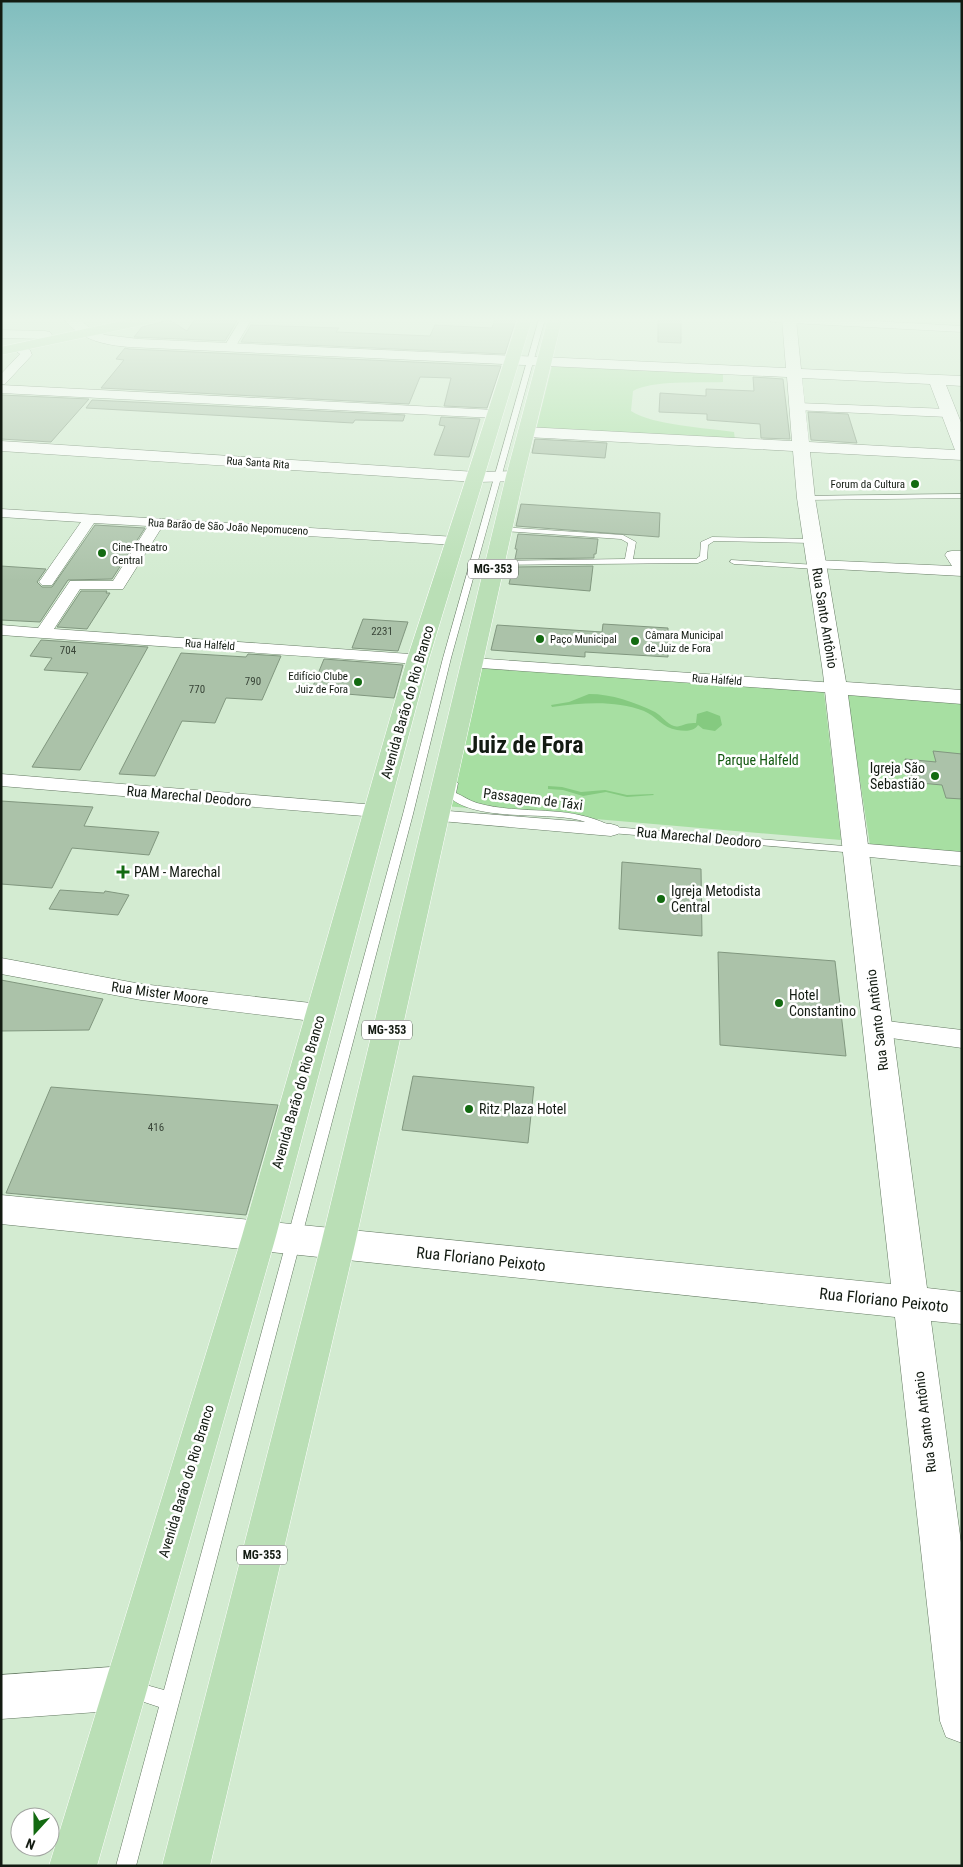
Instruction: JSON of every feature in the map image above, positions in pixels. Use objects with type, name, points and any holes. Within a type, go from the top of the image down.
[{"type":"main road","name":"Avenida Barão do Rio Branco","points":[[74,1866],[125,1688],[276,1237],[320,1014],[418,659],[497,406]]},
{"type":"main road","name":"Avenida Barão do Rio Branco","points":[[186,1866],[444,805],[447,771],[503,530],[506,476],[526,432],[530,406]]},
{"type":"street","points":[[339,406],[495,414]]},
{"type":"street","points":[[798,407],[955,414],[962,447]]},
{"type":"street","name":"Rua Santo Antônio","points":[[798,407],[806,498],[836,688],[911,1303],[951,1546],[962,1721]]},
{"type":"street","points":[[526,432],[962,455]]},
{"type":"street","name":"Rua Santa Rita","points":[[1,446],[476,477],[506,476]]},
{"type":"street","name":"Rua Barão de São João Nepomuceno","points":[[1,513],[456,541]]},
{"type":"street","points":[[90,519],[46,582],[118,586],[157,523]]},
{"type":"street","points":[[962,555],[952,555],[962,570]]},
{"type":"street","points":[[815,557],[962,570]]},
{"type":"street","points":[[44,633],[76,584]]},
{"type":"street","name":"Rua Halfeld","points":[[1,630],[418,659]]},
{"type":"street","name":"Rua Halfeld","points":[[470,671],[587,671],[962,697]]},
{"type":"street","name":"Rua Marechal Deodoro","points":[[1,780],[376,811]]},
{"type":"street","name":"Rua Marechal Deodoro","points":[[444,805],[611,830]]},
{"type":"street","name":"Rua Marechal Deodoro","points":[[856,850],[962,858]]},
{"type":"street","name":"Rua Mister Moore","points":[[6,967],[140,992],[320,1014]]},
{"type":"street","points":[[878,1029],[962,1038]]},
{"type":"street","name":"Rua Floriano Peixoto","points":[[1,1209],[962,1308]]},
{"type":"street","points":[[1,1697],[125,1688]]},
{"type":"lane","name":"Avenida Barão do Rio Branco","points":[[126,1866],[169,1701],[276,1237],[410,808],[446,661],[506,476],[525,406]]},
{"type":"lane","points":[[806,498],[962,496]]},
{"type":"lane","points":[[503,530],[624,537],[632,542],[629,562]]},
{"type":"lane","points":[[495,563],[698,560],[704,557],[704,544],[708,540],[719,538],[815,557]]},
{"type":"lane","points":[[734,562],[815,557]]},
{"type":"lane","name":"Passagem de Táxi","points":[[444,805],[473,806],[585,818],[611,830]]},
{"type":"lane","name":"Rua Marechal Deodoro","points":[[611,830],[856,850]]},
{"type":"lane","points":[[125,1688],[169,1701]]},
{"type":"green space","points":[[542,406],[631,406],[631,411],[652,420],[734,432],[735,440],[536,430]]},
{"type":"green space","name":"Parque Halfeld","points":[[476,666],[824,692],[841,840],[445,806]]},
{"type":"green space","points":[[846,691],[962,699],[962,852],[870,845]]},
{"type":"shaded area","points":[[589,694],[606,695],[631,702],[655,712],[674,726],[696,723],[697,714],[707,711],[720,716],[722,725],[715,731],[703,729],[698,725],[686,731],[672,729],[644,711],[621,705],[587,704],[552,707],[551,705],[569,702]]},
{"type":"shaded area","points":[[548,786],[562,787],[581,792],[605,790],[627,795],[654,795],[627,797],[606,792],[583,796],[563,790],[548,789]]},
{"type":"building","points":[[1,406],[83,406],[51,442],[1,439]]},
{"type":"building","points":[[87,406],[220,406],[405,415],[403,421],[355,420],[353,423],[86,408]]},
{"type":"building","points":[[447,406],[488,406],[487,408]]},
{"type":"building","points":[[659,406],[786,406],[790,439],[761,438],[760,424],[707,420],[707,414],[659,412]]},
{"type":"building","points":[[808,412],[848,414],[857,443],[811,440]]},
{"type":"building","points":[[441,417],[480,419],[469,457],[434,455],[445,426],[439,425]]},
{"type":"building","points":[[535,439],[607,443],[605,458],[532,453]]},
{"type":"building","points":[[521,504],[660,513],[659,537],[516,526]]},
{"type":"building","points":[[95,525],[145,528],[112,579],[68,580],[40,622],[1,620],[1,566],[46,569],[37,582],[42,587],[52,587]]},
{"type":"building","points":[[518,534],[598,539],[596,554],[594,554],[594,558],[515,559]]},
{"type":"building","points":[[593,566],[590,591],[509,584],[513,567]]},
{"type":"building","points":[[81,591],[107,591],[106,593],[110,593],[87,629],[57,627]]},
{"type":"building","points":[[363,619],[408,622],[398,651],[352,648]]},
{"type":"building","points":[[603,624],[668,628],[668,657],[585,652],[585,657],[491,650],[497,625],[602,632]]},
{"type":"building","points":[[41,640],[148,647],[80,770],[32,767],[88,673],[44,670],[52,658],[30,656]]},
{"type":"building","points":[[181,653],[246,657],[248,654],[281,656],[262,700],[226,698],[215,723],[182,721],[155,776],[119,774]]},
{"type":"building","name":"Edifício Clube Juiz de Fora","points":[[324,659],[403,665],[394,698],[311,691]]},
{"type":"building","name":"Igreja São Sebastião","points":[[933,751],[962,754],[962,799],[946,798],[942,785],[909,782],[905,759],[936,762]]},
{"type":"building","points":[[1,801],[93,807],[84,826],[159,832],[149,855],[72,848],[52,888],[1,884]]},
{"type":"building","name":"Igreja Metodista Central","points":[[622,862],[701,869],[702,936],[619,929]]},
{"type":"building","points":[[60,890],[104,893],[105,891],[129,895],[118,915],[49,909]]},
{"type":"building","name":"Hotel Constantino","points":[[718,952],[835,961],[846,1056],[720,1045]]},
{"type":"building","points":[[1,980],[103,999],[89,1030],[1,1031]]},
{"type":"building","name":"Ritz Plaza Hotel","points":[[413,1076],[534,1087],[528,1143],[402,1130]]},
{"type":"building","points":[[51,1087],[278,1105],[246,1215],[6,1193]]},
{"type":"place","name":"Forum da Cultura","points":[[915,484]]},
{"type":"place","name":"Cine-Theatro Central","points":[[102,553]]},
{"type":"place","name":"Paço Municipal","points":[[540,639]]},
{"type":"place","name":"Câmara Municipal de Juiz de Fora","points":[[635,641]]},
{"type":"place","name":"Edifício Clube Juiz de Fora","points":[[358,682]]},
{"type":"place","name":"Igreja São Sebastião","points":[[935,776]]},
{"type":"place","name":"PAM - Marechal","points":[[123,872]]},
{"type":"place","name":"Igreja Metodista Central","points":[[661,899]]},
{"type":"place","name":"Hotel Constantino","points":[[779,1003]]},
{"type":"place","name":"Ritz Plaza Hotel","points":[[469,1109]]},
{"type":"district","name":"Juiz de Fora","points":[[525,745]]}]
